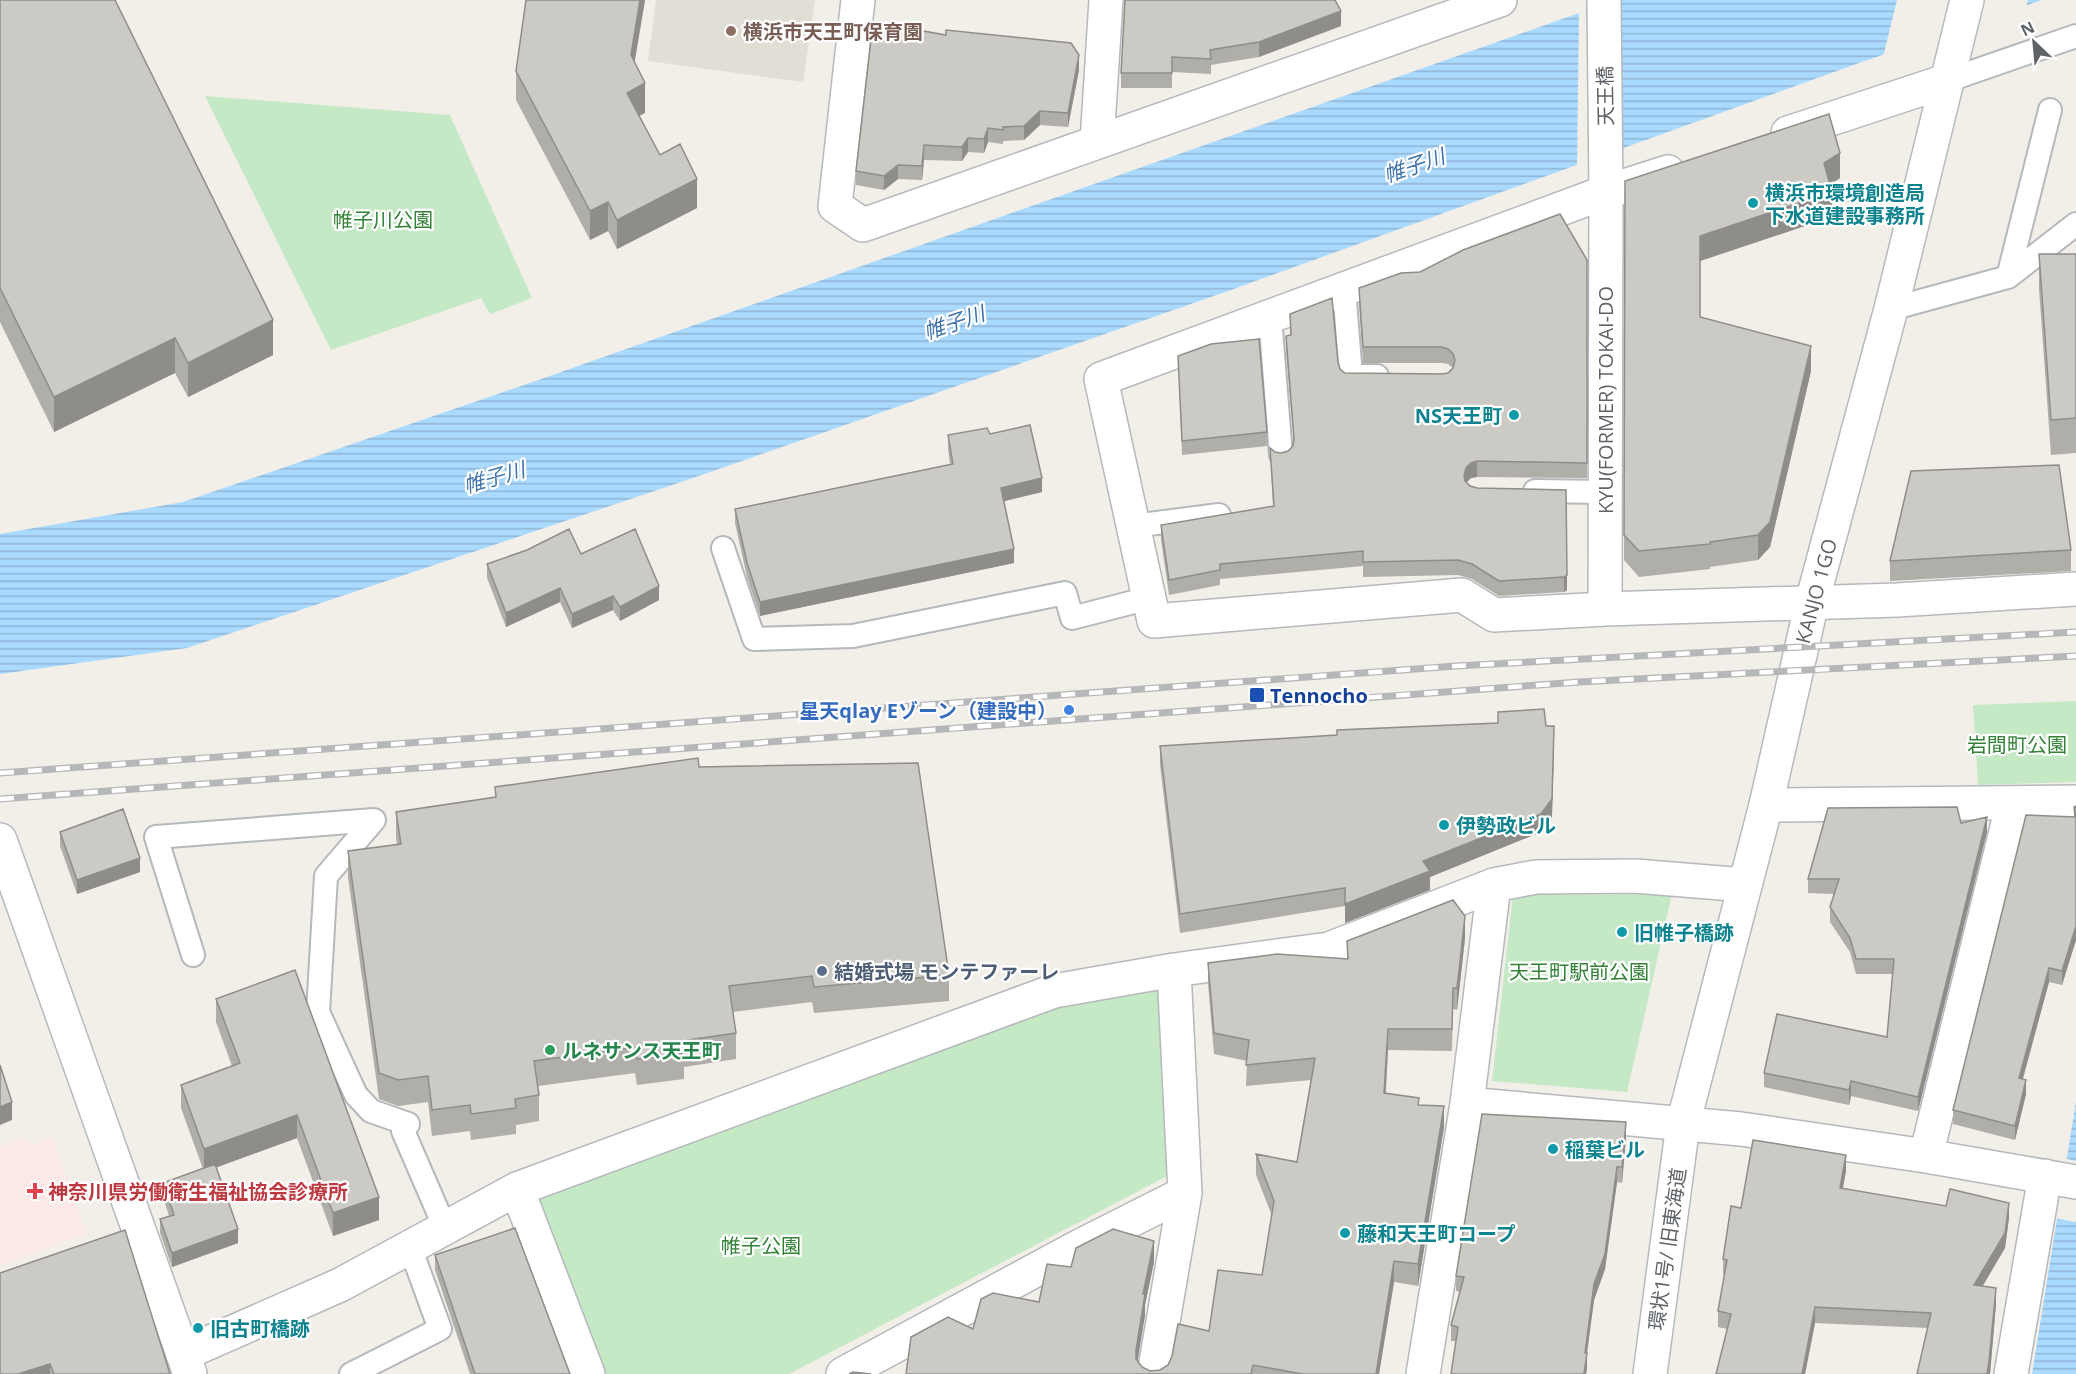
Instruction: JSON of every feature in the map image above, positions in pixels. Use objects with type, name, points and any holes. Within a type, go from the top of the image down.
[{"type":"street","points":[[858,0],[835,206],[862,225],[1500,0]]},
{"type":"street","points":[[1097,142],[1106,0]]},
{"type":"street","name":"天王橋","points":[[1604,0],[1606,192]]},
{"type":"street","name":"KANJO 1GO","points":[[1683,1124],[1766,805],[1812,602],[1891,309],[1967,0]]},
{"type":"street","points":[[1761,142],[1949,70]]},
{"type":"street","points":[[1695,164],[1606,192],[1101,379],[1154,621],[1462,595],[1494,615],[1605,609],[1897,600],[2076,589]]},
{"type":"street","name":"KYU(FORMER) TOKAI-DO","points":[[1605,609],[1606,192]]},
{"type":"street","points":[[1766,805],[2076,802]]},
{"type":"street","points":[[1926,1156],[2013,803]]},
{"type":"street","points":[[0,840],[186,1364],[340,1286],[517,1189],[1054,991],[1174,970],[1329,949],[1494,885],[1536,877],[1646,876],[1745,885]]},
{"type":"street","points":[[1423,1374],[1467,1104],[1494,885]]},
{"type":"street","points":[[1154,1374],[1185,1193],[1174,970]]},
{"type":"street","points":[[1467,1104],[1741,1129],[1926,1156],[2061,1179],[2011,1374]]},
{"type":"street","name":"環状1号/ 旧東海道","points":[[1650,1374],[1683,1124]]},
{"type":"street","points":[[517,1189],[588,1374]]},
{"type":"street","points":[[843,1374],[1078,1247],[1185,1193]]},
{"type":"lane","points":[[1949,70],[2076,36]]},
{"type":"lane","points":[[2008,277],[2050,110]]},
{"type":"lane","points":[[1891,309],[2008,277],[2076,224]]},
{"type":"lane","points":[[1344,290],[1352,376],[1397,376]]},
{"type":"lane","points":[[1270,317],[1281,455]]},
{"type":"lane","points":[[1512,490],[1605,492]]},
{"type":"lane","points":[[1133,526],[1220,515]]},
{"type":"lane","points":[[723,548],[754,639],[853,636],[1065,593],[1072,618],[1149,598]]},
{"type":"lane","points":[[193,955],[156,837],[374,820],[326,876],[318,1012],[356,1095],[371,1111],[408,1124],[403,1131],[445,1227]]},
{"type":"lane","points":[[351,1374],[440,1329],[410,1247]]},
{"type":"shaded area","name":"横浜市天王町保育園","points":[[656,0],[815,0],[803,82],[648,61]]},
{"type":"shaded area","name":"神奈川県労働衛生福祉協会診療所","points":[[26,1137],[29,1146],[52,1137],[86,1234],[0,1265],[0,1147]]},
{"type":"green space","name":"帷子川公園","points":[[205,96],[450,115],[532,298],[490,314],[481,298],[331,350]]},
{"type":"green space","name":"岩間町公園","points":[[2076,701],[2076,782],[1978,785],[1973,705]]},
{"type":"green space","name":"天王町駅前公園","points":[[1672,894],[1627,1092],[1492,1081],[1513,895]]},
{"type":"green space","name":"帷子公園","points":[[1167,978],[1171,1174],[789,1374],[606,1374],[528,1195],[1055,1001]]},
{"type":"water","name":"帷子川","points":[[1616,0],[2042,0],[1859,63],[1228,291],[693,478],[187,648],[0,674],[0,534],[183,502],[527,384]]},
{"type":"water","points":[[2076,1102],[2076,1374],[2032,1374]]},
{"type":"pier","points":[[1607,0],[1622,0],[1621,152],[1577,168],[1579,10]]},
{"type":"pier","points":[[1897,0],[2028,0],[2026,9],[1883,57]]},
{"type":"pier","points":[[2063,1158],[2076,1161],[2076,1222],[2053,1218]]},
{"type":"building","points":[[0,0],[115,0],[273,320],[188,363],[175,338],[54,397],[0,288]]},
{"type":"building","points":[[526,0],[640,0],[631,55],[645,83],[627,93],[660,155],[680,144],[697,179],[617,220],[608,202],[590,211],[516,71]]},
{"type":"building","points":[[1125,0],[1335,0],[1341,11],[1259,42],[1210,50],[1211,59],[1172,57],[1172,73],[1121,73]]},
{"type":"building","points":[[873,22],[946,35],[946,30],[1071,43],[1079,55],[1068,113],[1040,111],[1024,126],[1003,127],[1003,130],[988,128],[984,139],[968,138],[962,147],[924,145],[922,166],[898,165],[884,176],[856,171]]},
{"type":"building","points":[[1829,114],[1840,153],[1824,163],[1832,192],[1700,236],[1700,317],[1811,346],[1770,522],[1758,535],[1710,542],[1710,544],[1639,551],[1624,535],[1625,181]]},
{"type":"building","points":[[1560,214],[1587,260],[1587,463],[1477,461],[1466,468],[1464,475],[1465,481],[1470,486],[1477,488],[1566,490],[1567,575],[1499,581],[1472,564],[1458,560],[1363,562],[1363,551],[1220,564],[1220,570],[1169,580],[1161,525],[1274,506],[1270,448],[1281,453],[1288,451],[1293,446],[1294,439],[1286,336],[1291,335],[1290,314],[1332,298],[1338,362],[1340,369],[1345,373],[1448,373],[1453,368],[1455,360],[1448,349],[1442,347],[1363,347],[1359,288],[1401,273],[1420,272],[1463,250]]},
{"type":"building","points":[[2039,254],[2076,254],[2076,418],[2051,420]]},
{"type":"building","points":[[1259,339],[1267,432],[1182,441],[1178,356],[1211,344]]},
{"type":"building","points":[[1030,425],[1042,478],[1001,488],[1014,549],[760,602],[747,563],[735,509],[953,464],[948,435],[987,428],[990,434]]},
{"type":"building","points":[[2059,465],[2071,550],[1890,561],[1911,471]]},
{"type":"building","points":[[569,529],[581,554],[635,529],[659,586],[620,607],[613,596],[572,614],[560,588],[506,613],[487,564],[527,550]]},
{"type":"building","points":[[1544,709],[1546,726],[1554,726],[1552,799],[1541,814],[1423,861],[1430,871],[1345,904],[1345,888],[1180,914],[1160,746],[1337,735],[1337,730],[1498,723],[1498,712]]},
{"type":"building","name":"ルネサンス天王町","points":[[698,758],[699,767],[918,763],[949,975],[814,987],[812,976],[729,986],[736,1033],[682,1041],[684,1053],[637,1059],[635,1047],[534,1061],[539,1095],[515,1099],[516,1108],[471,1114],[470,1105],[432,1110],[428,1076],[398,1080],[379,1073],[348,851],[401,844],[396,812],[496,797],[495,787]]},
{"type":"building","points":[[2076,806],[2076,926],[2062,971],[2049,968],[2019,1078],[2026,1080],[2015,1126],[1953,1110],[2026,815],[2075,817],[2074,807]]},
{"type":"building","points":[[1957,807],[1961,823],[1987,817],[1918,1097],[1851,1081],[1849,1090],[1764,1073],[1777,1014],[1887,1037],[1894,959],[1856,959],[1850,938],[1830,907],[1839,879],[1808,879],[1828,808]]},
{"type":"building","points":[[123,809],[140,858],[77,880],[60,832]]},
{"type":"building","points":[[1453,900],[1465,916],[1457,988],[1453,988],[1452,1029],[1388,1029],[1384,1093],[1419,1098],[1418,1105],[1444,1106],[1418,1264],[1394,1261],[1376,1374],[1302,1374],[1253,1365],[1251,1374],[906,1374],[911,1337],[948,1317],[973,1329],[981,1299],[993,1293],[1039,1302],[1047,1264],[1071,1267],[1076,1248],[1113,1229],[1154,1241],[1143,1294],[1145,1294],[1136,1350],[1136,1359],[1142,1367],[1150,1371],[1160,1370],[1168,1365],[1178,1324],[1209,1331],[1218,1270],[1262,1275],[1274,1201],[1256,1154],[1297,1162],[1315,1058],[1246,1065],[1249,1040],[1214,1033],[1208,963],[1277,954],[1348,959],[1347,941]]},
{"type":"building","points":[[295,970],[379,1197],[333,1213],[297,1115],[204,1149],[181,1085],[240,1063],[216,999]]},
{"type":"building","points":[[0,1065],[12,1102],[0,1107]]},
{"type":"building","points":[[1482,1114],[1626,1122],[1622,1167],[1617,1167],[1605,1254],[1594,1284],[1584,1374],[1451,1374],[1458,1327],[1451,1325],[1464,1277],[1456,1276]]},
{"type":"building","points":[[1753,1140],[1846,1155],[1840,1188],[1946,1206],[1950,1189],[2009,1203],[2005,1233],[1974,1285],[1996,1288],[1987,1374],[1917,1374],[1931,1313],[1815,1307],[1802,1374],[1716,1374],[1731,1314],[1718,1311],[1727,1260],[1723,1259],[1731,1206],[1741,1208]]},
{"type":"building","points":[[215,1164],[238,1229],[172,1253],[160,1219],[174,1215],[163,1183]]},
{"type":"building","points":[[515,1228],[570,1374],[475,1374],[435,1255]]},
{"type":"building","points":[[125,1230],[170,1374],[54,1374],[50,1364],[18,1374],[0,1374],[0,1273]]},
{"type":"railway","points":[[0,773],[1456,666],[2076,632]]},
{"type":"railway","points":[[0,799],[1579,682],[2076,656]]},
{"type":"place","name":"横浜市天王町保育園","points":[[731,31]]},
{"type":"place","name":"横浜市環境創造局 下水道建設事務所","points":[[1753,203]]},
{"type":"place","name":"NS天王町","points":[[1514,415]]},
{"type":"place","name":"Tennocho","points":[[1257,695]]},
{"type":"place","name":"星天qlay Eゾーン（建設中）","points":[[1069,710]]},
{"type":"place","name":"伊勢政ビル","points":[[1444,825]]},
{"type":"place","name":"旧帷子橋跡","points":[[1622,932]]},
{"type":"place","name":"結婚式場 モンテファーレ","points":[[822,971]]},
{"type":"place","name":"ルネサンス天王町","points":[[550,1050]]},
{"type":"place","name":"稲葉ビル","points":[[1553,1149]]},
{"type":"place","name":"神奈川県労働衛生福祉協会診療所","points":[[35,1191]]},
{"type":"place","name":"藤和天王町コープ","points":[[1345,1233]]},
{"type":"place","name":"旧古町橋跡","points":[[198,1328]]}]
